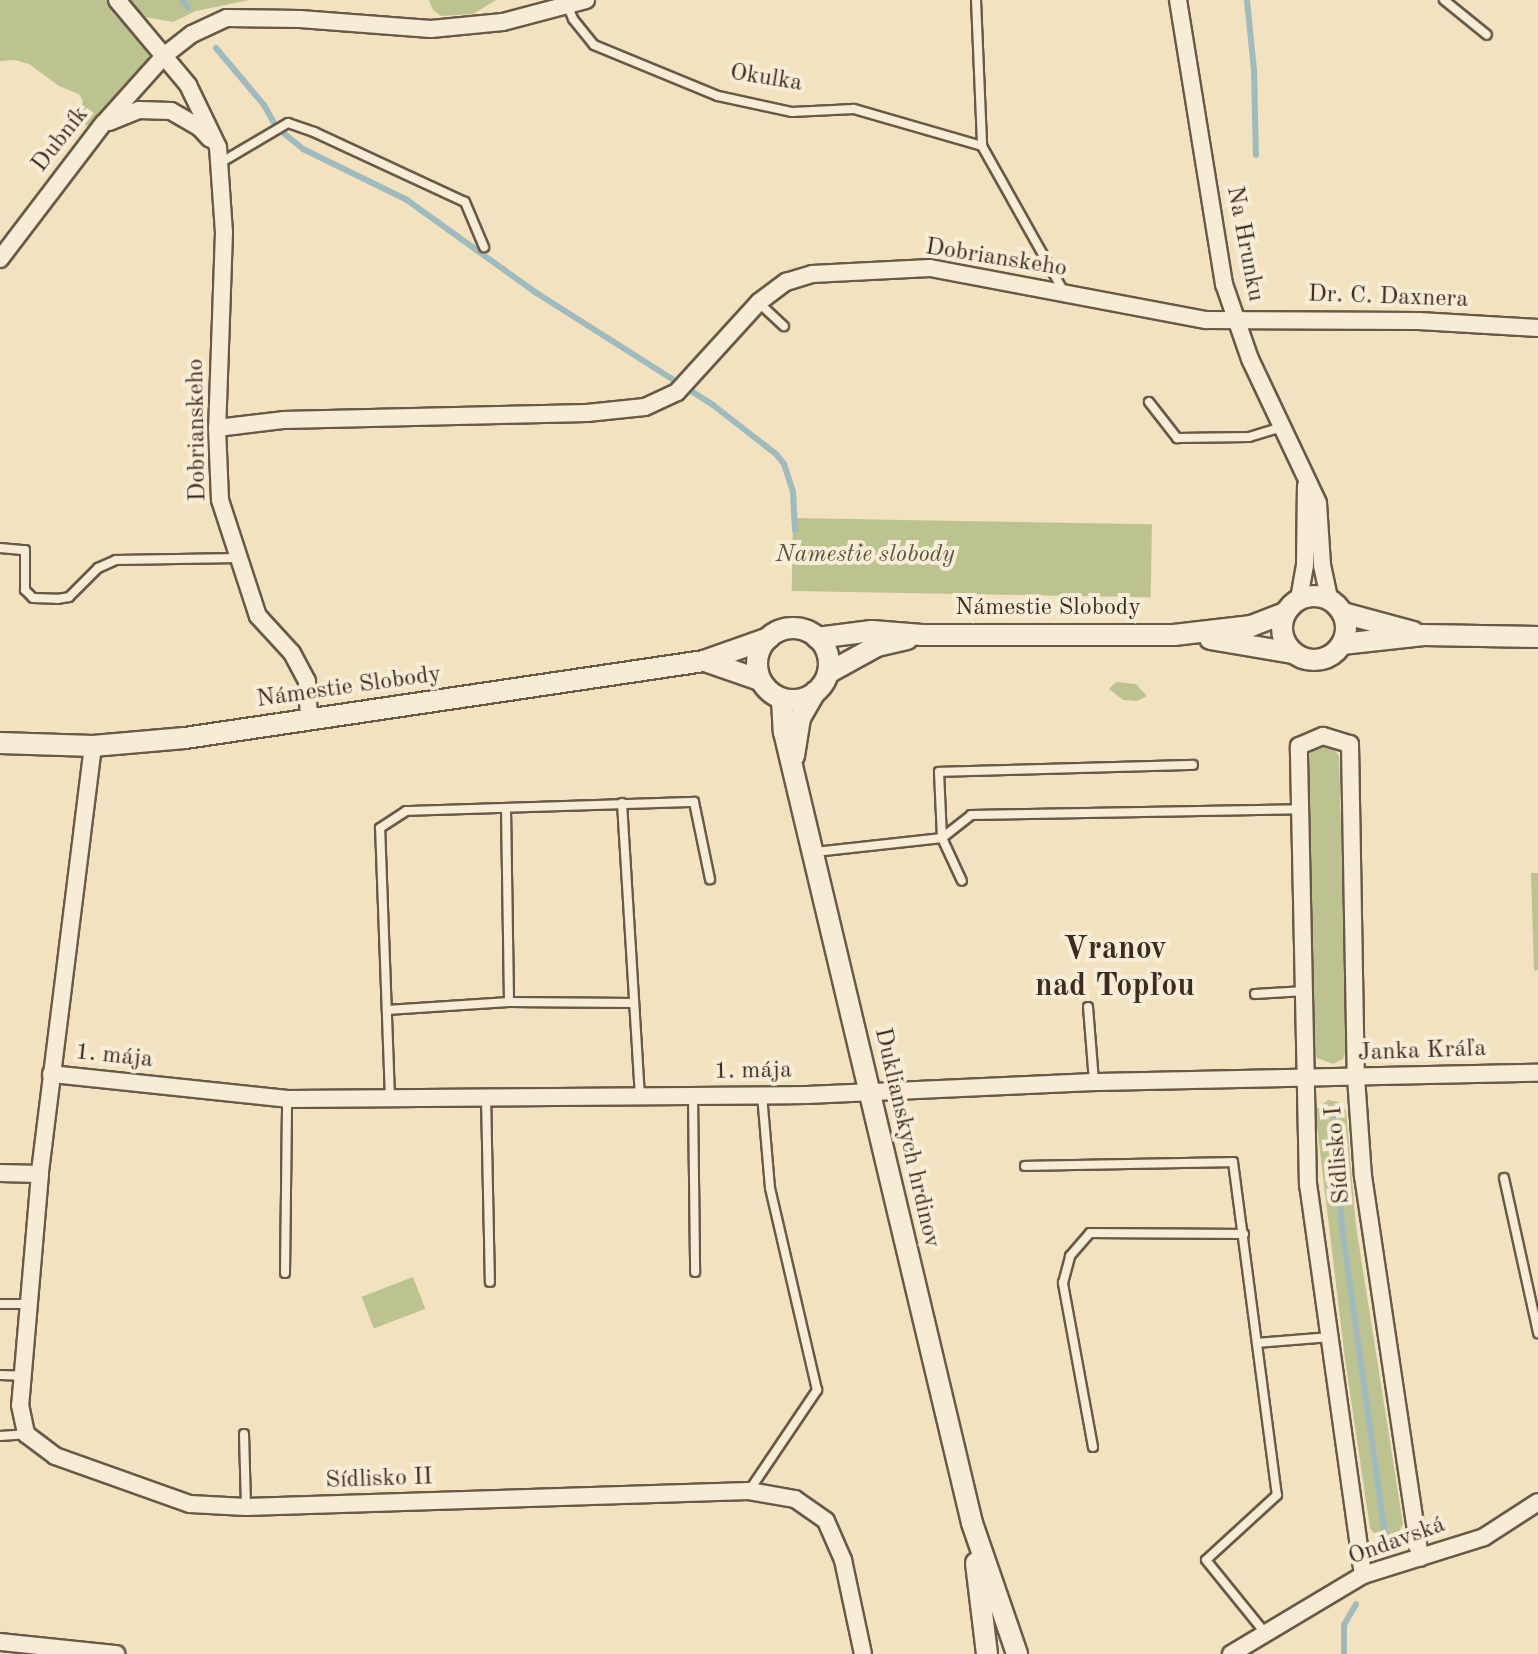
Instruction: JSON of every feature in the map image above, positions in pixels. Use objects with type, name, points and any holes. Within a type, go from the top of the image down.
[{"type":"street","name":"Dobrianskeho","points":[[117,0],[188,85],[219,155],[224,232],[217,428],[220,500],[258,616],[292,653],[303,673],[309,720]]},
{"type":"street","points":[[165,55],[194,33],[221,21],[300,19],[431,29],[503,22],[586,0]]},
{"type":"street","name":"Na Hrunku","points":[[1178,0],[1224,284],[1236,322],[1306,484],[1318,503],[1322,565],[1336,606]]},
{"type":"street","name":"Dubník","points":[[0,259],[103,124],[165,55]]},
{"type":"street","points":[[103,124],[139,110],[171,111],[199,127],[219,155]]},
{"type":"street","name":"Dobrianskeho","points":[[217,428],[283,420],[587,413],[645,407],[677,392],[759,302],[786,282],[812,274],[930,268],[1206,320],[1236,322]]},
{"type":"street","name":"Dr. C. Daxnera","points":[[1236,322],[1274,319],[1419,321],[1538,328]]},
{"type":"street","name":"Na Hrunku","points":[[1292,606],[1305,565],[1306,484]]},
{"type":"street","points":[[1336,606],[1346,633],[1342,644],[1325,658],[1314,660],[1294,653],[1282,634],[1292,606],[1309,596],[1424,635]]},
{"type":"street","name":"Námestie Slobody","points":[[1174,635],[1251,626],[1292,606]]},
{"type":"street","points":[[760,680],[758,658],[769,638],[788,629],[808,632],[817,638],[827,654],[828,673]]},
{"type":"street","points":[[817,638],[872,631],[922,635]]},
{"type":"street","points":[[793,764],[800,718],[828,673],[877,646],[922,635]]},
{"type":"street","name":"Námestie Slobody","points":[[922,635],[1174,635],[1253,643],[1294,653]]},
{"type":"street","points":[[1342,644],[1424,635],[1538,637]]},
{"type":"street","name":"Námestie Slobody","points":[[0,743],[93,746],[185,738],[704,661],[769,638]]},
{"type":"street","points":[[704,661],[760,680],[782,699],[794,700],[815,692]]},
{"type":"street","name":"Duklianskych hrdinov","points":[[782,699],[784,732],[972,1523],[1017,1654]]},
{"type":"street","name":"Sídlisko I","points":[[1363,1575],[1308,1186],[1299,746],[1323,736],[1350,744],[1356,1077],[1363,1176],[1420,1558]]},
{"type":"street","points":[[51,1074],[93,746]]},
{"type":"street","name":"Janka Kráľa","points":[[1307,1079],[1538,1073]]},
{"type":"street","name":"1. mája","points":[[26,1434],[20,1405],[51,1074],[287,1099],[640,1094],[693,1097],[867,1091]]},
{"type":"street","name":"Sídlisko I","points":[[867,1091],[1094,1082],[1307,1079]]},
{"type":"street","points":[[0,1173],[40,1174]]},
{"type":"street","name":"Sídlisko II","points":[[26,1434],[55,1456],[190,1504],[246,1507],[749,1491]]},
{"type":"street","points":[[749,1491],[795,1499],[826,1521],[843,1560],[863,1654]]},
{"type":"street","name":"Ondavská","points":[[1231,1654],[1363,1575],[1484,1537],[1538,1502]]},
{"type":"street","name":"Duklianskych hrdinov","points":[[972,1523],[987,1654]]},
{"type":"street","points":[[0,1642],[116,1654]]},
{"type":"lane","points":[[976,0],[982,146],[1065,294]]},
{"type":"lane","points":[[1444,0],[1487,35]]},
{"type":"lane","name":"Okulka","points":[[568,7],[573,19],[594,45],[718,96],[792,112],[854,109],[982,146]]},
{"type":"lane","points":[[219,155],[288,123],[314,132],[465,202],[484,247]]},
{"type":"lane","points":[[759,302],[784,326]]},
{"type":"lane","points":[[1149,402],[1177,438],[1249,437],[1283,427]]},
{"type":"lane","points":[[0,548],[25,550],[25,590],[33,598],[69,597],[98,568],[116,560],[239,558]]},
{"type":"lane","points":[[962,881],[942,838],[939,772],[1193,765]]},
{"type":"lane","points":[[390,1098],[380,828],[406,811],[694,802],[710,879]]},
{"type":"lane","points":[[622,803],[640,1094]]},
{"type":"lane","points":[[506,809],[509,1002]]},
{"type":"lane","points":[[814,852],[942,838],[971,815],[1301,809]]},
{"type":"lane","points":[[1255,994],[1305,991]]},
{"type":"lane","points":[[387,1010],[509,1002],[634,1003]]},
{"type":"lane","points":[[1088,1007],[1094,1082]]},
{"type":"lane","points":[[749,1491],[817,1390],[770,1188],[762,1094]]},
{"type":"lane","points":[[486,1096],[490,1282]]},
{"type":"lane","points":[[693,1097],[695,1272]]},
{"type":"lane","points":[[285,1273],[287,1099]]},
{"type":"lane","points":[[1025,1166],[1233,1162],[1277,1495],[1206,1560],[1266,1634]]},
{"type":"lane","points":[[1504,1178],[1538,1333]]},
{"type":"lane","points":[[1093,1447],[1063,1283],[1070,1256],[1090,1233],[1244,1234]]},
{"type":"lane","points":[[0,1304],[30,1304]]},
{"type":"lane","points":[[1257,1343],[1330,1337]]},
{"type":"lane","points":[[0,1375],[24,1376]]},
{"type":"lane","points":[[0,1436],[26,1434]]},
{"type":"lane","points":[[244,1434],[246,1507]]},
{"type":"green space","points":[[0,0],[249,0],[196,11],[173,22],[145,17],[139,27],[147,41],[149,55],[138,83],[103,120],[76,129],[83,101],[79,94],[59,86],[29,64],[15,60],[0,61]]},
{"type":"green space","points":[[429,0],[496,0],[473,14],[441,16],[433,10]]},
{"type":"green space","name":"Namestie slobody","points":[[793,518],[1152,524],[1151,597],[792,591]]},
{"type":"green space","points":[[1116,682],[1136,684],[1147,696],[1137,701],[1123,700],[1109,689]]},
{"type":"green space","points":[[1321,744],[1332,747],[1339,756],[1347,1048],[1343,1059],[1333,1064],[1317,1058],[1314,1047],[1308,755]]},
{"type":"green space","points":[[1531,873],[1538,873],[1538,970],[1534,971]]},
{"type":"green space","points":[[1328,1100],[1339,1102],[1346,1111],[1356,1226],[1403,1524],[1398,1534],[1388,1540],[1377,1538],[1370,1528],[1345,1359],[1315,1110]]},
{"type":"green space","points":[[413,1277],[425,1309],[374,1328],[362,1297]]},
{"type":"waterway","points":[[182,0],[188,8]]},
{"type":"waterway","points":[[1247,0],[1254,70],[1256,155]]},
{"type":"waterway","points":[[216,48],[264,105],[276,127],[303,149],[407,200],[535,292],[713,405],[776,454],[784,464],[793,492],[795,530]]},
{"type":"waterway","points":[[1334,1108],[1342,1228],[1385,1534]]},
{"type":"waterway","points":[[1344,1654],[1344,1625],[1356,1604]]},
{"type":"district","name":"Vranov nad Topľou","points":[[1115,970]]}]
